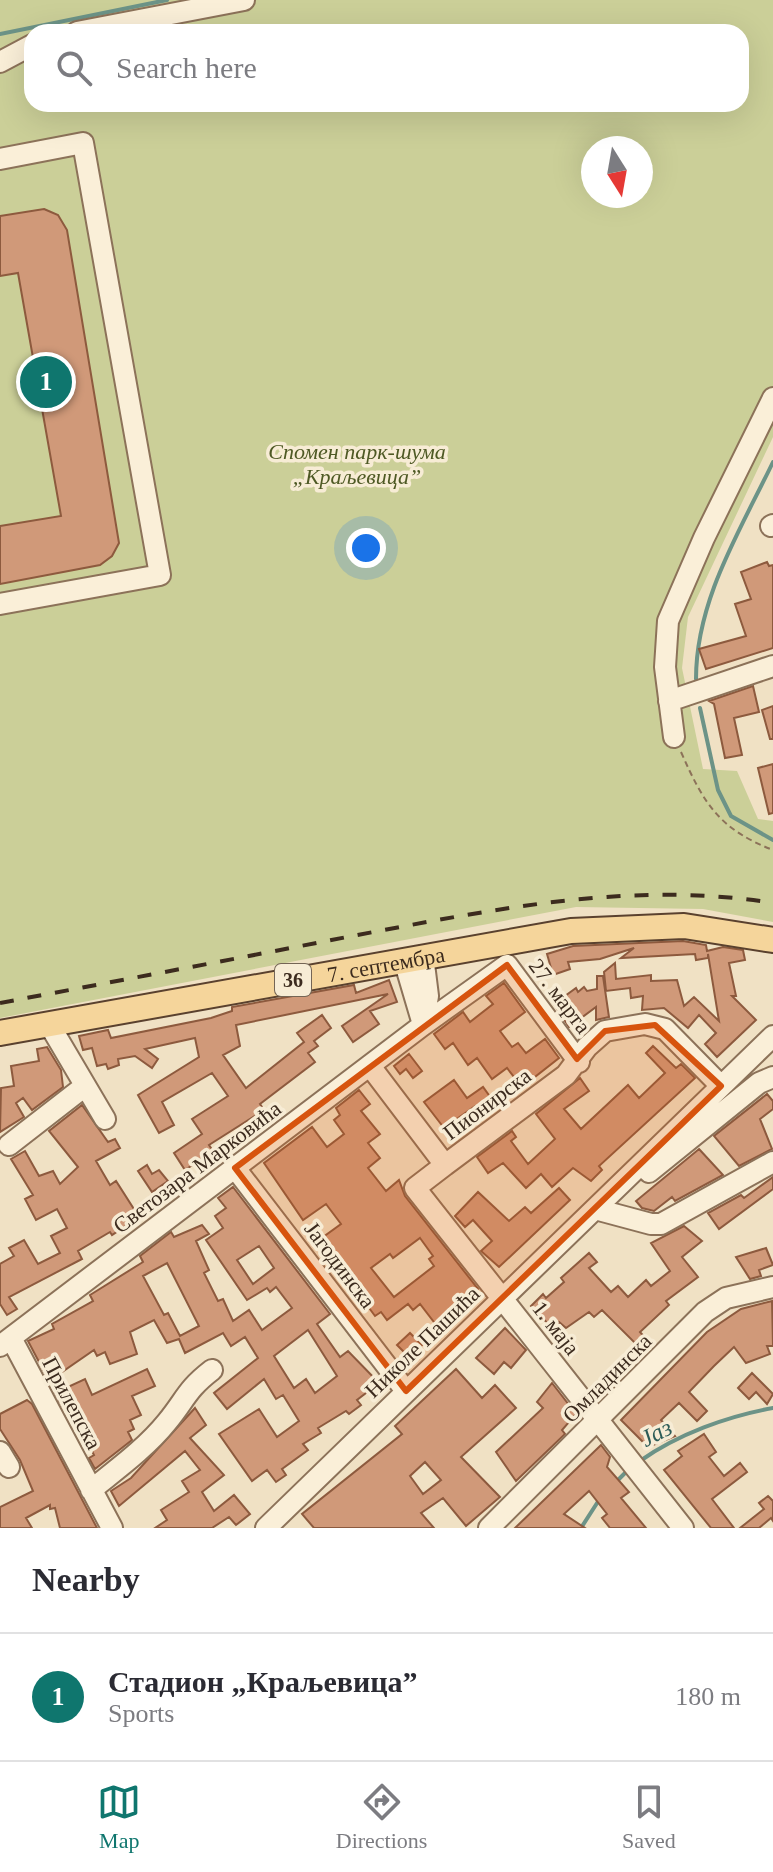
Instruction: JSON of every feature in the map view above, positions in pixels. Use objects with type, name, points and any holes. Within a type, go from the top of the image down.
[{"type":"main road","name":"7. септембра","points":[[0,1033],[413,958],[600,928],[684,926],[773,940]]},
{"type":"street","points":[[119,24],[244,0]]},
{"type":"street","points":[[0,48],[24,44]]},
{"type":"street","points":[[0,62],[24,48]]},
{"type":"street","points":[[0,159],[83,143],[160,575],[0,604]]},
{"type":"street","points":[[674,737],[665,667],[668,621],[704,538],[773,398]]},
{"type":"street","points":[[669,701],[773,666]]},
{"type":"street","points":[[413,958],[423,1025]]},
{"type":"street","name":"Светозара Марковића","points":[[5,1342],[423,1025],[507,965]]},
{"type":"street","name":"27. марта","points":[[507,965],[579,1062],[587,1047],[605,1031],[655,1025],[671,1034],[721,1086]]},
{"type":"street","points":[[49,1024],[105,1119]]},
{"type":"street","name":"Николе Пашића","points":[[266,1528],[773,1036]]},
{"type":"street","name":"Пионирска","points":[[370,1066],[445,1165],[579,1062]]},
{"type":"street","name":"Николе Пашића","points":[[613,1191],[648,1173],[759,1083],[773,1077]]},
{"type":"street","points":[[9,1145],[85,1086]]},
{"type":"street","points":[[595,1209],[661,1224],[773,1162]]},
{"type":"street","name":"1. маја","points":[[445,1165],[415,1188],[683,1528]]},
{"type":"street","name":"Јагодинска","points":[[235,1168],[406,1391]]},
{"type":"street","name":"Омладинска","points":[[489,1528],[705,1312],[726,1298],[773,1287]]},
{"type":"street","name":"Прилепска","points":[[5,1342],[112,1528]]},
{"type":"street","name":"Прилепска","points":[[91,1490],[149,1440],[166,1423],[188,1391],[212,1370]]},
{"type":"path","points":[[674,737],[696,785],[716,818],[741,838],[773,850]]},
{"type":"highlighted area","points":[[507,965],[577,1059],[605,1031],[655,1025],[721,1086],[406,1391],[235,1168]]},
{"type":"green space","name":"Спомен парк-шума „Краљевица”","points":[[0,0],[773,0],[773,437],[688,617],[682,668],[703,769],[737,771],[758,819],[773,821],[773,922],[703,909],[576,907],[0,1018]]},
{"type":"building","points":[[44,209],[58,215],[67,230],[119,543],[112,556],[100,565],[0,584],[0,526],[61,516],[18,273],[0,276],[0,216]]},
{"type":"building","points":[[767,562],[769,566],[773,565],[773,648],[706,669],[699,649],[746,636],[735,604],[751,599],[741,572]]},
{"type":"building","points":[[753,686],[759,712],[734,718],[742,755],[725,758],[714,704],[709,701]]},
{"type":"building","points":[[773,706],[773,739],[770,739],[762,710]]},
{"type":"building","points":[[773,764],[773,813],[769,814],[758,768]]},
{"type":"building","points":[[683,941],[706,945],[707,951],[723,947],[743,950],[745,960],[729,963],[736,996],[732,996],[756,1020],[717,1057],[705,1044],[716,1033],[699,1015],[688,1028],[664,1008],[642,1010],[643,996],[631,998],[630,988],[606,991],[604,972],[615,963],[616,979],[651,975],[651,981],[677,980],[684,1006],[694,997],[719,1021],[708,954],[708,958],[696,960],[695,954],[621,958],[634,948],[600,959],[568,962],[570,969],[553,975],[547,954],[573,946]]},
{"type":"building","points":[[597,976],[603,976],[609,1017],[596,1020],[596,1007],[569,1027],[554,1004],[576,988],[578,992],[584,987],[587,991],[597,989]]},
{"type":"building","points":[[389,980],[397,1002],[370,1011],[379,1024],[353,1042],[342,1026],[388,994],[236,1025],[240,1046],[223,1055],[246,1088],[304,1042],[297,1033],[322,1015],[331,1028],[314,1041],[318,1046],[308,1053],[315,1062],[260,1104],[264,1110],[209,1145],[213,1151],[185,1170],[174,1153],[202,1134],[192,1119],[228,1096],[212,1073],[162,1102],[174,1125],[159,1133],[138,1095],[199,1057],[195,1038],[145,1049],[158,1059],[152,1068],[135,1056],[118,1059],[119,1065],[108,1069],[106,1064],[97,1066],[92,1048],[83,1050],[79,1036],[108,1030],[111,1038],[211,1018],[232,1011],[232,1007],[354,985],[356,993]]},
{"type":"building","points":[[504,983],[525,1012],[500,1031],[512,1047],[518,1043],[526,1053],[545,1039],[559,1058],[522,1087],[507,1068],[492,1079],[477,1058],[468,1065],[453,1043],[445,1049],[434,1034],[463,1012],[470,1022],[493,1004],[486,996]]},
{"type":"building","points":[[653,1046],[676,1068],[681,1064],[695,1078],[599,1166],[602,1170],[591,1181],[573,1168],[552,1187],[541,1174],[526,1188],[503,1163],[488,1173],[477,1157],[512,1131],[516,1137],[511,1141],[528,1164],[555,1139],[536,1114],[580,1078],[589,1091],[564,1109],[581,1129],[628,1085],[639,1098],[665,1073],[646,1053]]},
{"type":"building","points":[[47,1047],[61,1070],[63,1087],[32,1110],[23,1098],[16,1103],[24,1117],[0,1132],[1,1088],[14,1086],[11,1066],[39,1061],[37,1049]]},
{"type":"building","points":[[409,1054],[422,1071],[413,1078],[406,1069],[400,1074],[394,1066]]},
{"type":"building","points":[[454,1080],[467,1098],[483,1087],[496,1105],[482,1115],[475,1106],[444,1128],[424,1102]]},
{"type":"building","points":[[359,1090],[370,1104],[361,1111],[380,1134],[368,1143],[380,1158],[368,1168],[386,1191],[399,1180],[405,1196],[478,1289],[437,1326],[420,1304],[413,1310],[408,1304],[387,1320],[381,1312],[375,1316],[319,1240],[341,1224],[326,1204],[303,1220],[264,1163],[312,1127],[327,1147],[344,1134],[334,1120],[340,1115],[336,1108]],"holes":[[[420,1238],[433,1256],[429,1259],[434,1266],[394,1297],[371,1268],[390,1254],[393,1258]]]},
{"type":"building","points":[[767,1094],[773,1101],[773,1109],[760,1119],[772,1149],[739,1166],[714,1136]]},
{"type":"building","points":[[82,1105],[108,1142],[115,1139],[120,1148],[96,1161],[110,1185],[116,1181],[139,1217],[112,1235],[110,1232],[78,1251],[82,1259],[9,1297],[17,1309],[7,1315],[0,1304],[0,1264],[14,1256],[9,1248],[24,1240],[38,1264],[60,1253],[51,1236],[67,1228],[57,1209],[36,1220],[25,1199],[33,1195],[11,1159],[25,1151],[39,1176],[53,1171],[60,1184],[78,1167],[49,1131]]},
{"type":"building","points":[[699,1149],[723,1175],[675,1201],[672,1197],[654,1211],[642,1208],[636,1201]]},
{"type":"building","points":[[147,1165],[152,1174],[159,1170],[168,1181],[152,1192],[138,1171]]},
{"type":"building","points":[[773,1177],[773,1189],[719,1229],[708,1213],[741,1195],[744,1198]]},
{"type":"building","points":[[233,1187],[330,1314],[317,1324],[340,1357],[348,1351],[379,1383],[357,1400],[361,1405],[349,1414],[346,1411],[318,1428],[321,1433],[303,1444],[308,1450],[282,1469],[286,1475],[276,1482],[267,1470],[252,1481],[219,1434],[259,1409],[277,1437],[299,1421],[283,1395],[276,1399],[264,1379],[227,1409],[214,1393],[258,1358],[245,1337],[231,1346],[223,1333],[185,1353],[179,1339],[167,1343],[154,1320],[130,1332],[137,1354],[110,1364],[105,1352],[97,1356],[94,1350],[49,1381],[28,1341],[54,1329],[52,1324],[93,1301],[90,1295],[143,1262],[140,1256],[171,1232],[174,1237],[202,1225],[209,1234],[196,1241],[209,1270],[204,1273],[218,1301],[223,1299],[233,1321],[249,1310],[262,1330],[292,1308],[276,1287],[270,1292],[267,1288],[247,1300],[206,1240],[223,1228],[215,1216],[226,1208],[218,1198]],"holes":[[[259,1246],[274,1268],[253,1284],[237,1260]],[[167,1263],[199,1326],[180,1336],[168,1313],[164,1315],[143,1276]],[[308,1330],[337,1376],[315,1393],[306,1379],[294,1388],[274,1356]]]},
{"type":"building","points":[[559,1188],[570,1200],[499,1267],[481,1251],[492,1241],[473,1220],[465,1227],[455,1216],[478,1192],[509,1221],[525,1207],[531,1213]]},
{"type":"building","points":[[684,1226],[702,1241],[682,1257],[698,1277],[666,1301],[669,1305],[640,1332],[647,1340],[639,1347],[602,1310],[594,1317],[589,1312],[566,1328],[559,1322],[553,1329],[531,1306],[543,1294],[546,1298],[564,1282],[561,1278],[589,1253],[597,1262],[589,1268],[611,1292],[618,1286],[628,1297],[646,1280],[651,1286],[670,1271],[651,1243]]},
{"type":"building","points":[[766,1248],[773,1265],[759,1270],[761,1276],[750,1279],[736,1257]]},
{"type":"building","points":[[772,1301],[773,1346],[767,1346],[770,1354],[746,1363],[734,1347],[689,1392],[707,1411],[697,1421],[679,1403],[661,1420],[675,1436],[648,1447],[621,1420],[707,1332],[741,1309]]},
{"type":"building","points":[[505,1328],[526,1350],[511,1368],[504,1362],[494,1374],[476,1358]]},
{"type":"building","points":[[410,1333],[422,1345],[409,1357],[397,1345]]},
{"type":"building","points":[[147,1369],[155,1386],[132,1396],[141,1415],[130,1420],[134,1429],[128,1432],[132,1440],[95,1469],[89,1458],[94,1455],[68,1403],[62,1406],[55,1393],[85,1379],[92,1395]]},
{"type":"building","points":[[456,1369],[482,1398],[495,1385],[516,1408],[461,1457],[500,1497],[466,1526],[443,1498],[421,1513],[434,1528],[314,1528],[302,1514],[402,1434],[395,1426]],"holes":[[[425,1462],[441,1480],[423,1494],[410,1476]]]},
{"type":"building","points":[[752,1373],[773,1394],[767,1404],[756,1392],[749,1399],[738,1388]]},
{"type":"building","points":[[552,1383],[576,1414],[562,1430],[565,1434],[516,1481],[496,1452],[543,1408],[537,1402]]},
{"type":"building","points":[[27,1400],[32,1404],[97,1528],[60,1528],[55,1508],[50,1509],[50,1505],[26,1518],[32,1528],[0,1528],[0,1507],[33,1491],[20,1460],[0,1429],[0,1414]]},
{"type":"building","points":[[195,1408],[206,1425],[190,1438],[224,1475],[202,1492],[214,1511],[234,1495],[250,1514],[236,1525],[229,1517],[212,1528],[155,1528],[167,1520],[161,1510],[189,1492],[182,1481],[200,1470],[185,1451],[119,1506],[111,1491],[131,1478]]},
{"type":"building","points":[[704,1434],[716,1452],[709,1457],[724,1476],[740,1463],[747,1472],[712,1499],[734,1528],[711,1528],[664,1470],[682,1456],[678,1451]]},
{"type":"building","points":[[601,1445],[610,1457],[607,1467],[629,1492],[621,1498],[646,1528],[610,1528],[602,1518],[607,1514],[589,1491],[564,1514],[585,1528],[515,1528]]},
{"type":"building","points":[[768,1496],[773,1501],[773,1521],[771,1518],[759,1528],[740,1528],[764,1509],[759,1503]]},
{"type":"waterway","points":[[49,24],[167,0]]},
{"type":"waterway","points":[[0,34],[24,29]]},
{"type":"waterway","points":[[696,679],[703,621],[712,594],[734,540],[773,462]]},
{"type":"waterway","points":[[700,708],[718,790],[731,816],[773,840]]},
{"type":"waterway","name":"Јаз","points":[[640,1461],[670,1442],[704,1427],[773,1408]]},
{"type":"waterway","name":"Јаз","points":[[616,1482],[630,1468]]},
{"type":"waterway","name":"Јаз","points":[[581,1528],[599,1500]]},
{"type":"railway","points":[[0,1003],[457,917],[561,901],[667,895],[773,903]]},
{"type":"place","name":"Стадион „Краљевица”","points":[[46,382]]}]
